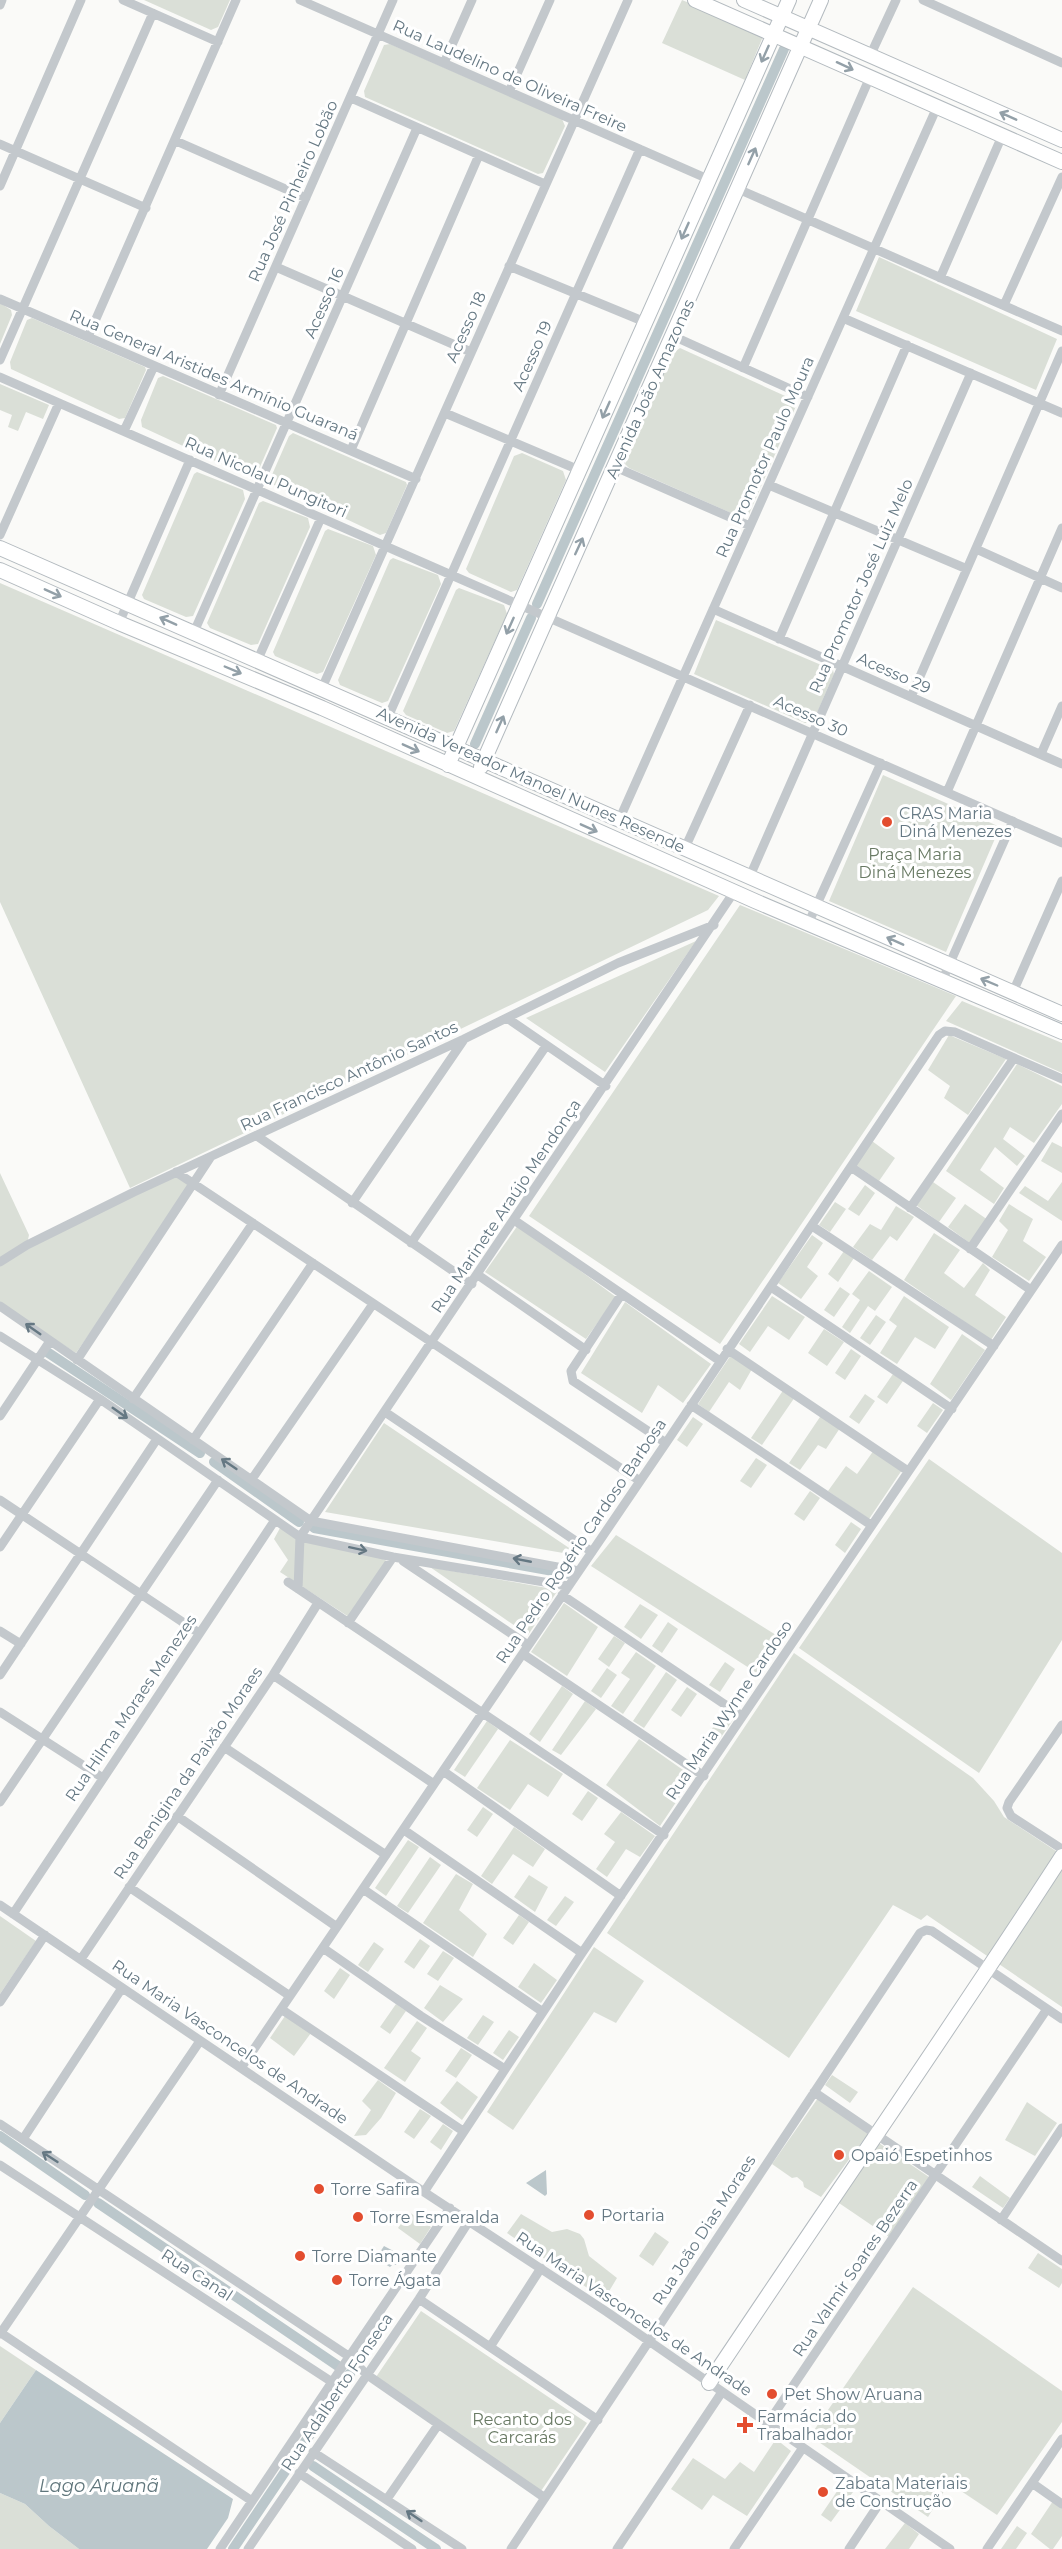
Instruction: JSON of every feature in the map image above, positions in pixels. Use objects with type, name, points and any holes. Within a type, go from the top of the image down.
[{"type":"street","points":[[0,5],[2,0]]},
{"type":"street","points":[[0,186],[81,0]]},
{"type":"street","points":[[123,0],[218,42]]},
{"type":"street","points":[[87,337],[176,141],[236,0]]},
{"type":"street","name":"Rua Laudelino de Oliveira Freire","points":[[300,0],[708,179]]},
{"type":"street","name":"Rua José Pinheiro Lobão","points":[[219,394],[393,0]]},
{"type":"street","points":[[444,63],[472,0]]},
{"type":"street","points":[[509,92],[550,0]]},
{"type":"street","name":"Acesso 18","points":[[387,546],[628,0]]},
{"type":"street","points":[[695,0],[1062,162]]},
{"type":"street","points":[[744,0],[1062,140]]},
{"type":"street","name":"Avenida João Amazonas","points":[[448,765],[789,0]]},
{"type":"street","name":"Avenida João Amazonas","points":[[476,778],[821,0]]},
{"type":"street","points":[[870,56],[896,0]]},
{"type":"street","points":[[922,0],[1062,63]]},
{"type":"street","points":[[0,360],[153,13]]},
{"type":"street","points":[[743,368],[870,77]]},
{"type":"street","points":[[351,98],[545,184]]},
{"type":"street","name":"Rua Promotor Paulo Moura","points":[[620,818],[937,107]]},
{"type":"street","name":"Acesso 16","points":[[194,632],[417,128]]},
{"type":"street","points":[[940,278],[1002,136]]},
{"type":"street","points":[[176,141],[306,198]]},
{"type":"street","points":[[0,144],[146,208]]},
{"type":"street","name":"Acesso 19","points":[[387,717],[640,149]]},
{"type":"street","points":[[351,450],[479,155]]},
{"type":"street","points":[[1004,305],[1062,177]]},
{"type":"street","points":[[738,189],[1062,331]]},
{"type":"street","points":[[509,266],[645,322]]},
{"type":"street","points":[[276,267],[471,352]]},
{"type":"street","name":"Rua General Aristides Armínio Guaraná","points":[[0,299],[416,479]]},
{"type":"street","points":[[843,318],[1062,413]]},
{"type":"street","points":[[673,336],[808,397]]},
{"type":"street","points":[[779,639],[907,345]]},
{"type":"street","points":[[911,697],[1062,351]]},
{"type":"street","points":[[124,431],[154,366]]},
{"type":"street","name":"Rua Promotor José Luiz Melo","points":[[745,875],[813,733],[970,373]]},
{"type":"street","name":"Rua Nicolau Pungitori","points":[[0,377],[547,616]]},
{"type":"street","points":[[0,535],[59,403]]},
{"type":"street","points":[[445,412],[579,470]]},
{"type":"street","points":[[119,622],[190,460]]},
{"type":"street","points":[[615,467],[750,526]]},
{"type":"street","points":[[768,485],[967,569]]},
{"type":"street","points":[[258,659],[321,518]]},
{"type":"street","points":[[947,792],[1062,528]]},
{"type":"street","points":[[322,688],[387,546]]},
{"type":"street","name":"Avenida Vereador Manoel Nunes Resende","points":[[0,548],[258,659],[1062,1014]]},
{"type":"street","points":[[976,549],[1062,588]]},
{"type":"street","name":"Avenida Vereador Manoel Nunes Resende","points":[[0,570],[322,708],[734,892],[1062,1032]]},
{"type":"street","name":"Acesso 29","points":[[713,609],[1062,764]]},
{"type":"street","name":"Acesso 30","points":[[547,616],[1062,843]]},
{"type":"street","points":[[685,848],[750,705]]},
{"type":"street","points":[[1041,754],[1062,706]]},
{"type":"street","points":[[808,924],[881,763]]},
{"type":"street","points":[[942,981],[1013,821]]},
{"type":"street","points":[[734,892],[745,875]]},
{"type":"street","points":[[1013,992],[1062,881]]},
{"type":"street","name":"Rua Marinete Araújo Mendonça","points":[[300,1537],[606,1086],[734,892]]},
{"type":"street","name":"Rua Francisco Antônio Santos","points":[[0,1262],[27,1245],[176,1172],[464,1039],[618,963],[714,925]]},
{"type":"street","points":[[507,1018],[606,1086]]},
{"type":"street","name":"Rua Pedro Rogério Cardoso Barbosa","points":[[241,2067],[666,1443],[939,1035],[945,1031],[952,1031],[1014,1058]]},
{"type":"street","points":[[352,1203],[464,1039]]},
{"type":"street","points":[[411,1243],[546,1046]]},
{"type":"street","points":[[910,1208],[1014,1058],[1062,1080]]},
{"type":"street","points":[[969,1249],[1062,1114]]},
{"type":"street","points":[[257,1136],[472,1284]]},
{"type":"street","points":[[77,1360],[210,1158]]},
{"type":"street","points":[[851,1167],[1031,1290]]},
{"type":"street","points":[[176,1172],[640,1481]]},
{"type":"street","points":[[514,1220],[720,1361]]},
{"type":"street","points":[[133,1399],[253,1223]]},
{"type":"street","points":[[812,1226],[994,1346]]},
{"type":"street","name":"Rua Maria Wynne Cardoso","points":[[424,2192],[582,1953],[1062,1245]]},
{"type":"street","points":[[193,1440],[313,1263]]},
{"type":"street","points":[[478,1275],[586,1350]]},
{"type":"street","points":[[771,1287],[952,1409]]},
{"type":"street","points":[[621,1295],[571,1371],[572,1380],[666,1443]]},
{"type":"street","points":[[252,1479],[373,1304]]},
{"type":"street","points":[[0,1306],[311,1521],[579,1570]]},
{"type":"street","points":[[0,1336],[100,1400],[300,1537],[396,1558],[568,1586]]},
{"type":"street","points":[[0,1416],[50,1341]]},
{"type":"street","points":[[727,1349],[908,1471]]},
{"type":"street","points":[[0,1547],[100,1400]]},
{"type":"street","points":[[691,1405],[871,1526]]},
{"type":"street","points":[[385,1412],[592,1552]]},
{"type":"street","points":[[0,1675],[157,1439]]},
{"type":"street","points":[[201,1469],[212,1452]]},
{"type":"street","points":[[0,1802],[218,1480]]},
{"type":"street","points":[[0,1500],[199,1633]]},
{"type":"street","name":"Rua Hilma Moraes Menezes","points":[[13,1914],[275,1520]]},
{"type":"street","points":[[298,1589],[300,1537]]},
{"type":"street","points":[[348,1623],[396,1558]]},
{"type":"street","points":[[396,1558],[528,1645]]},
{"type":"street","points":[[288,1582],[481,1714],[664,1834]]},
{"type":"street","points":[[562,1595],[742,1716]]},
{"type":"street","name":"Rua Benigina da Paixão Moraes","points":[[81,1959],[273,1675],[318,1603]]},
{"type":"street","points":[[0,1631],[21,1644]]},
{"type":"street","points":[[523,1654],[704,1776]]},
{"type":"street","points":[[273,1675],[434,1784]]},
{"type":"street","points":[[0,1712],[103,1778]]},
{"type":"street","points":[[1062,1725],[1007,1808],[1011,1816],[1062,1849]]},
{"type":"street","points":[[224,1747],[386,1855]]},
{"type":"street","points":[[443,1771],[621,1896]]},
{"type":"street","points":[[177,1816],[337,1927]]},
{"type":"street","points":[[404,1830],[582,1953]]},
{"type":"street","points":[[709,2383],[875,2134],[988,1970],[1062,1856]]},
{"type":"street","points":[[129,1887],[290,1996]]},
{"type":"street","points":[[363,1889],[543,2012]]},
{"type":"street","name":"Rua Maria Vasconcelos de Andrade","points":[[0,1905],[649,2341],[802,2449],[950,2549]]},
{"type":"street","name":"Rua João Dias Moraes","points":[[511,2549],[920,1933],[926,1930],[932,1931],[988,1970]]},
{"type":"street","points":[[0,2002],[45,1935]]},
{"type":"street","points":[[323,1948],[421,2016],[505,2069]]},
{"type":"street","points":[[988,1970],[1062,2019]]},
{"type":"street","points":[[23,2139],[122,1988]]},
{"type":"street","points":[[281,2009],[463,2131]]},
{"type":"street","name":"Rua Valmir Soares Bezerra","points":[[768,2424],[1047,2009]]},
{"type":"street","points":[[200,2041],[79,2215],[0,2334],[252,2501]]},
{"type":"street","points":[[814,2092],[1062,2261]]},
{"type":"street","points":[[0,2124],[350,2357],[366,2374],[545,2498]]},
{"type":"street","points":[[1001,2220],[1062,2128]]},
{"type":"street","name":"Rua Canal","points":[[1,2167],[79,2215],[332,2382]]},
{"type":"street","points":[[220,2549],[450,2208]]},
{"type":"street","name":"Rua Adalberto Fonseca","points":[[248,2549],[419,2299],[469,2221]]},
{"type":"street","points":[[490,2347],[541,2268]]},
{"type":"street","points":[[419,2299],[598,2420]]},
{"type":"street","points":[[617,2549],[722,2392]]},
{"type":"street","points":[[387,2499],[438,2425]]},
{"type":"street","points":[[987,2549],[1062,2439]]},
{"type":"street","points":[[734,2549],[802,2449]]},
{"type":"street","points":[[314,2452],[462,2549]]},
{"type":"street","points":[[299,2473],[412,2549]]},
{"type":"street","points":[[1032,2483],[1062,2504]]},
{"type":"street","points":[[849,2549],[881,2501]]},
{"type":"green space","points":[[144,0],[230,0],[218,27],[211,30]]},
{"type":"green space","points":[[682,0],[764,34],[745,80],[662,43]]},
{"type":"green space","points":[[390,44],[562,119],[565,126],[543,173],[538,174],[365,97],[364,91],[384,45]]},
{"type":"green space","points":[[879,257],[1057,339],[1036,390],[856,311]]},
{"type":"green space","points":[[0,303],[11,310],[12,315],[0,344]]},
{"type":"green space","points":[[32,318],[145,367],[146,370],[125,418],[119,419],[11,369],[10,362],[27,320]]},
{"type":"green space","points":[[680,348],[794,400],[796,406],[749,514],[738,516],[629,468],[625,464],[671,355]]},
{"type":"green space","points":[[163,376],[276,425],[277,428],[256,476],[250,477],[142,427],[141,420],[158,378]]},
{"type":"green space","points":[[0,384],[49,405],[43,419],[26,412],[18,431],[8,427],[12,415],[0,410]]},
{"type":"green space","points":[[293,433],[406,482],[407,485],[386,533],[380,535],[272,484],[271,477],[289,436]]},
{"type":"green space","points":[[522,453],[563,471],[566,480],[517,590],[511,592],[469,573],[466,569],[514,456]]},
{"type":"green space","points":[[197,472],[243,490],[245,499],[193,616],[186,617],[144,599],[142,595],[194,474]]},
{"type":"green space","points":[[263,501],[308,518],[310,527],[258,644],[251,645],[210,628],[207,623],[259,503]]},
{"type":"green space","points":[[328,529],[373,546],[376,555],[323,672],[317,674],[275,656],[273,652],[325,531]]},
{"type":"green space","points":[[393,558],[438,575],[441,584],[388,701],[382,703],[340,685],[338,680],[390,560]]},
{"type":"green space","points":[[0,583],[719,896],[708,910],[130,1188],[0,902]]},
{"type":"green space","points":[[459,588],[504,605],[507,614],[454,731],[447,733],[406,715],[403,711],[456,590]]},
{"type":"green space","points":[[716,620],[833,670],[834,674],[813,722],[805,723],[694,674]]},
{"type":"green space","name":"Praça Maria Diná Menezes","points":[[883,775],[1000,827],[946,952],[829,901]]},
{"type":"green space","points":[[740,905],[956,996],[720,1344],[529,1216]]},
{"type":"green space","points":[[696,941],[605,1072],[526,1018]]},
{"type":"green space","points":[[962,1001],[1062,1043],[1062,1073],[946,1021]]},
{"type":"green space","points":[[949,1035],[1006,1059],[968,1115],[944,1098],[950,1086],[928,1070]]},
{"type":"green space","points":[[1017,1064],[1062,1086],[1062,1104],[1034,1143],[1010,1127],[1003,1139],[1025,1156],[1017,1166],[995,1147],[980,1170],[1004,1188],[994,1204],[946,1171]]},
{"type":"green space","points":[[872,1141],[895,1158],[879,1181],[856,1165]]},
{"type":"green space","points":[[1052,1142],[1062,1147],[1062,1173],[1041,1161]]},
{"type":"green space","points":[[176,1172],[194,1184],[76,1353],[0,1304],[0,1173],[29,1235],[27,1244]]},
{"type":"green space","points":[[933,1182],[956,1198],[939,1222],[916,1205]]},
{"type":"green space","points":[[1062,1182],[1062,1221],[1019,1193],[1025,1186],[1048,1201]]},
{"type":"green space","points":[[865,1185],[875,1193],[859,1216],[848,1209]]},
{"type":"green space","points":[[835,1202],[846,1209],[830,1232],[819,1225]]},
{"type":"green space","points":[[965,1204],[988,1220],[971,1244],[948,1227]]},
{"type":"green space","points":[[1009,1204],[1033,1219],[1023,1241],[1046,1257],[1029,1281],[992,1257],[1008,1230],[999,1221]]},
{"type":"green space","points":[[896,1206],[914,1217],[897,1241],[890,1236],[872,1260],[853,1247],[870,1224],[881,1230]]},
{"type":"green space","points":[[518,1225],[616,1297],[586,1339],[485,1272]]},
{"type":"green space","points":[[934,1233],[960,1250],[944,1273],[964,1288],[983,1263],[990,1270],[975,1295],[1006,1317],[991,1340],[904,1280]]},
{"type":"green space","points":[[812,1235],[823,1243],[807,1267],[818,1276],[801,1299],[778,1283]]},
{"type":"green space","points":[[844,1251],[854,1258],[838,1282],[828,1274]]},
{"type":"green space","points":[[869,1271],[892,1287],[875,1311],[868,1306],[850,1333],[842,1327],[860,1300],[852,1294]]},
{"type":"green space","points":[[840,1287],[850,1294],[834,1317],[824,1310]]},
{"type":"green space","points":[[772,1296],[805,1317],[789,1340],[768,1326],[750,1352],[739,1344]]},
{"type":"green space","points":[[904,1296],[949,1327],[935,1349],[915,1337],[897,1364],[880,1353],[897,1326],[889,1320]]},
{"type":"green space","points":[[625,1302],[711,1364],[683,1403],[658,1385],[642,1413],[581,1373]]},
{"type":"green space","points":[[876,1315],[886,1322],[870,1345],[860,1338]]},
{"type":"green space","points":[[824,1329],[844,1342],[827,1366],[808,1353]]},
{"type":"green space","points":[[962,1334],[985,1350],[951,1400],[930,1384]]},
{"type":"green space","points":[[851,1349],[861,1356],[845,1380],[835,1373]]},
{"type":"green space","points":[[731,1355],[752,1369],[740,1390],[729,1382],[709,1412],[698,1404]]},
{"type":"green space","points":[[893,1374],[903,1381],[887,1404],[877,1397]]},
{"type":"green space","points":[[784,1389],[795,1397],[762,1445],[751,1438]]},
{"type":"green space","points":[[865,1394],[875,1401],[859,1424],[849,1417]]},
{"type":"green space","points":[[933,1403],[943,1410],[927,1433],[917,1426]]},
{"type":"green space","points":[[822,1414],[840,1428],[826,1449],[818,1445],[800,1470],[789,1463]]},
{"type":"green space","points":[[693,1417],[703,1424],[687,1447],[677,1440]]},
{"type":"green space","points":[[384,1423],[581,1556],[325,1512]]},
{"type":"green space","points":[[874,1450],[902,1470],[869,1519],[828,1491],[846,1466],[857,1474]]},
{"type":"green space","points":[[756,1458],[767,1465],[751,1488],[740,1481]]},
{"type":"green space","points":[[929,1459],[1062,1553],[1062,1640],[979,1773],[799,1648]]},
{"type":"green space","points":[[810,1491],[820,1498],[804,1521],[794,1514]]},
{"type":"green space","points":[[851,1522],[861,1529],[845,1553],[835,1545]]},
{"type":"green space","points":[[280,1528],[386,1560],[349,1617],[280,1572],[288,1560],[274,1539]]},
{"type":"green space","points":[[616,1535],[784,1640],[760,1675],[591,1566]]},
{"type":"green space","points":[[430,1567],[558,1590],[528,1635]]},
{"type":"green space","points":[[564,1603],[598,1627],[567,1676],[531,1652]]},
{"type":"green space","points":[[640,1604],[658,1615],[641,1639],[624,1627]]},
{"type":"green space","points":[[668,1622],[678,1629],[662,1653],[652,1646]]},
{"type":"green space","points":[[614,1636],[625,1643],[609,1667],[598,1659]]},
{"type":"green space","points":[[636,1652],[656,1666],[623,1714],[611,1706],[630,1679],[621,1673]]},
{"type":"green space","points":[[794,1653],[973,1778],[994,1801],[1004,1817],[1062,1855],[1062,2007],[927,1915],[921,1920],[893,1905],[789,2058],[607,1933]]},
{"type":"green space","points":[[725,1662],[735,1669],[720,1692],[709,1685]]},
{"type":"green space","points":[[607,1668],[617,1675],[601,1698],[591,1691]]},
{"type":"green space","points":[[666,1672],[677,1680],[644,1728],[633,1721]]},
{"type":"green space","points":[[562,1686],[573,1694],[540,1742],[529,1734]]},
{"type":"green space","points":[[687,1687],[697,1694],[681,1717],[671,1710]]},
{"type":"green space","points":[[585,1701],[596,1709],[561,1755],[552,1750]]},
{"type":"green space","points":[[725,1710],[735,1717],[719,1740],[709,1733]]},
{"type":"green space","points":[[487,1721],[498,1729],[465,1777],[454,1770]]},
{"type":"green space","points":[[639,1739],[693,1777],[660,1826],[606,1785]]},
{"type":"green space","points":[[510,1740],[563,1774],[548,1797],[528,1784],[510,1810],[477,1788]]},
{"type":"green space","points":[[588,1791],[598,1798],[582,1821],[572,1814]]},
{"type":"green space","points":[[483,1807],[493,1814],[477,1837],[467,1830]]},
{"type":"green space","points":[[621,1812],[655,1836],[640,1857],[626,1849],[607,1877],[596,1869],[615,1842],[604,1834]]},
{"type":"green space","points":[[514,1827],[545,1849],[533,1867],[513,1854],[492,1884],[481,1876]]},
{"type":"green space","points":[[408,1840],[419,1847],[386,1896],[375,1888]]},
{"type":"green space","points":[[430,1857],[441,1865],[408,1913],[397,1906]]},
{"type":"green space","points":[[456,1874],[473,1884],[459,1910],[487,1934],[473,1957],[423,1923]]},
{"type":"green space","points":[[529,1875],[548,1887],[535,1912],[514,1897]]},
{"type":"green space","points":[[565,1896],[574,1902],[556,1926],[547,1920]]},
{"type":"green space","points":[[519,1915],[529,1922],[513,1945],[503,1938]]},
{"type":"green space","points":[[0,1916],[36,1941],[0,1994]]},
{"type":"green space","points":[[420,1939],[430,1946],[414,1969],[404,1962]]},
{"type":"green space","points":[[374,1942],[384,1949],[368,1972],[358,1965]]},
{"type":"green space","points":[[594,1947],[644,1981],[616,2023],[594,2012],[513,2130],[487,2112]]},
{"type":"green space","points":[[443,1951],[454,1958],[438,1981],[427,1974]]},
{"type":"green space","points":[[534,1963],[557,1980],[541,2003],[518,1987]]},
{"type":"green space","points":[[340,1968],[350,1975],[334,1999],[324,1991]]},
{"type":"green space","points":[[440,1985],[463,1999],[443,2022],[424,2008]]},
{"type":"green space","points":[[396,2004],[406,2011],[390,2034],[380,2027]]},
{"type":"green space","points":[[483,2015],[494,2022],[478,2045],[467,2038]]},
{"type":"green space","points":[[285,2016],[311,2033],[294,2056],[270,2038]]},
{"type":"green space","points":[[417,2021],[427,2028],[411,2051],[421,2058],[405,2082],[384,2068]]},
{"type":"green space","points":[[509,2030],[519,2037],[503,2060],[493,2053]]},
{"type":"green space","points":[[461,2048],[472,2055],[456,2078],[445,2071]]},
{"type":"green space","points":[[832,2075],[858,2092],[850,2103],[825,2085]]},
{"type":"green space","points":[[378,2080],[396,2093],[381,2118],[366,2135],[354,2136],[371,2110],[362,2101]]},
{"type":"green space","points":[[457,2081],[478,2097],[462,2120],[440,2103]]},
{"type":"green space","points":[[818,2098],[868,2134],[821,2197],[804,2187],[803,2182],[797,2177],[792,2178],[772,2164]]},
{"type":"green space","points":[[1027,2102],[1057,2123],[1035,2156],[1005,2140]]},
{"type":"green space","points":[[420,2109],[431,2116],[414,2139],[404,2132]]},
{"type":"green space","points":[[443,2124],[453,2131],[441,2150],[430,2142]]},
{"type":"green space","points":[[876,2141],[929,2177],[889,2237],[836,2201]]},
{"type":"green space","points":[[980,2176],[1010,2198],[1003,2208],[972,2187]]},
{"type":"green space","points":[[409,2212],[431,2227],[420,2244],[398,2228]]},
{"type":"green space","points":[[521,2214],[552,2232],[567,2229],[580,2234],[584,2239],[589,2256],[617,2278],[605,2298],[507,2233]]},
{"type":"green space","points":[[655,2232],[669,2242],[653,2266],[639,2256]]},
{"type":"green space","points":[[1038,2253],[1062,2269],[1062,2283],[1059,2288],[1028,2268]]},
{"type":"green space","points":[[913,2287],[1062,2391],[1062,2422],[997,2515],[949,2483],[928,2517],[810,2436]]},
{"type":"green space","name":"Recanto dos Carcarás","points":[[421,2311],[587,2423],[541,2491],[376,2377]]},
{"type":"green space","points":[[0,2346],[36,2370],[0,2423]]},
{"type":"green space","points":[[776,2439],[791,2451],[747,2516],[713,2495],[702,2510],[671,2489],[693,2458],[725,2479],[740,2462],[754,2472]]},
{"type":"green space","points":[[842,2484],[853,2492],[831,2522],[821,2515]]},
{"type":"green space","points":[[0,2493],[25,2504],[79,2549],[0,2549]]},
{"type":"green space","points":[[1053,2501],[1062,2506],[1062,2536],[1053,2549],[1050,2549],[1031,2534]]},
{"type":"green space","points":[[905,2523],[919,2534],[909,2549],[885,2549]]},
{"type":"green space","points":[[1017,2526],[1027,2533],[1016,2549],[1001,2549]]},
{"type":"water","points":[[546,2170],[547,2194],[545,2196],[526,2183]]},
{"type":"water","points":[[384,2246],[403,2256],[396,2265],[393,2264],[390,2267],[385,2264],[388,2260],[381,2255],[376,2258]]},
{"type":"water","name":"Lago Aruanã","points":[[36,2370],[233,2499],[228,2518],[207,2549],[79,2549],[25,2504],[0,2493],[0,2423]]},
{"type":"waterway","points":[[537,604],[784,49]]},
{"type":"waterway","points":[[475,744],[531,618]]},
{"type":"waterway","points":[[47,1352],[200,1453]]},
{"type":"waterway","points":[[214,1462],[299,1522]]},
{"type":"waterway","points":[[314,1528],[570,1574]]},
{"type":"waterway","points":[[0,2136],[85,2195]]},
{"type":"waterway","points":[[98,2203],[338,2366]]},
{"type":"waterway","points":[[233,2549],[349,2374]]},
{"type":"waterway","points":[[313,2466],[436,2549]]},
{"type":"place","name":"CRAS Maria Diná Menezes","points":[[887,822]]},
{"type":"place","name":"Opaió Espetinhos","points":[[839,2155]]},
{"type":"place","name":"Torre Safira","points":[[319,2189]]},
{"type":"place","name":"Portaria","points":[[589,2215]]},
{"type":"place","name":"Torre Esmeralda","points":[[358,2217]]},
{"type":"place","name":"Torre Diamante","points":[[300,2256]]},
{"type":"place","name":"Torre Ágata","points":[[337,2280]]},
{"type":"place","name":"Pet Show Aruana","points":[[772,2394]]},
{"type":"place","name":"Farmácia do Trabalhador","points":[[745,2425]]},
{"type":"place","name":"Zabata Materiais de Construção","points":[[823,2492]]}]
